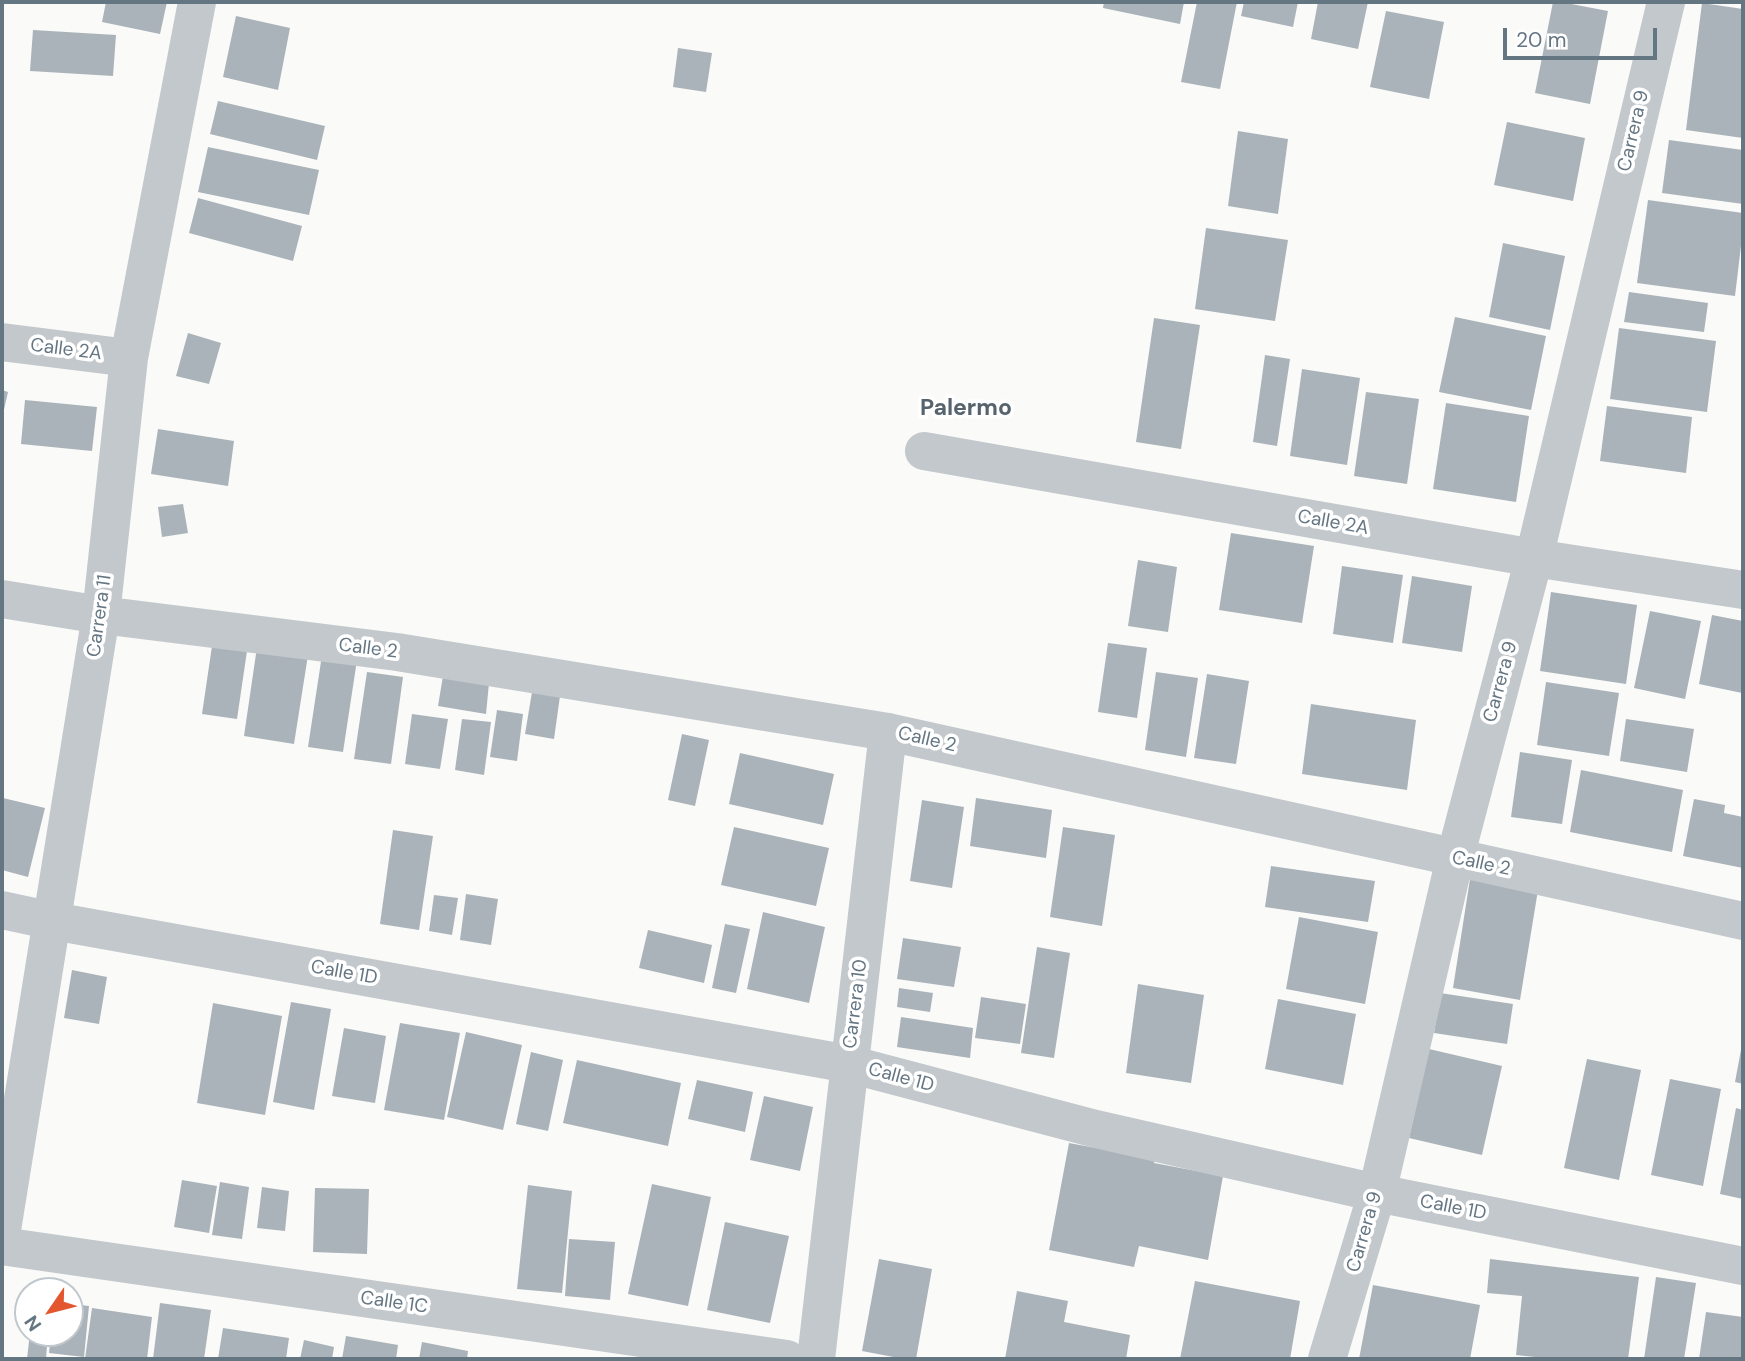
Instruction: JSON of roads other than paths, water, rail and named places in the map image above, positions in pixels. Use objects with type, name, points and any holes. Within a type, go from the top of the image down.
[{"type":"street","name":"Carrera 11","points":[[2,1230],[101,615],[130,358],[197,2]]},
{"type":"street","name":"Carrera 9","points":[[1327,1359],[1377,1193],[1455,858],[1534,558],[1655,4]]},
{"type":"street","name":"Calle 2A","points":[[2,342],[130,358]]},
{"type":"street","name":"Calle 2A","points":[[924,451],[1534,558],[1743,590]]},
{"type":"street","name":"Calle 2","points":[[2,599],[101,615],[397,652],[888,732],[1743,921]]},
{"type":"street","name":"Carrera 10","points":[[816,1359],[888,732]]},
{"type":"street","name":"Calle 1D","points":[[2,910],[849,1064],[1096,1129],[1377,1193],[1743,1266]]},
{"type":"street","name":"Calle 1C","points":[[2,1246],[787,1359]]},
{"type":"district","name":"Palermo","points":[[966,409]]}]
